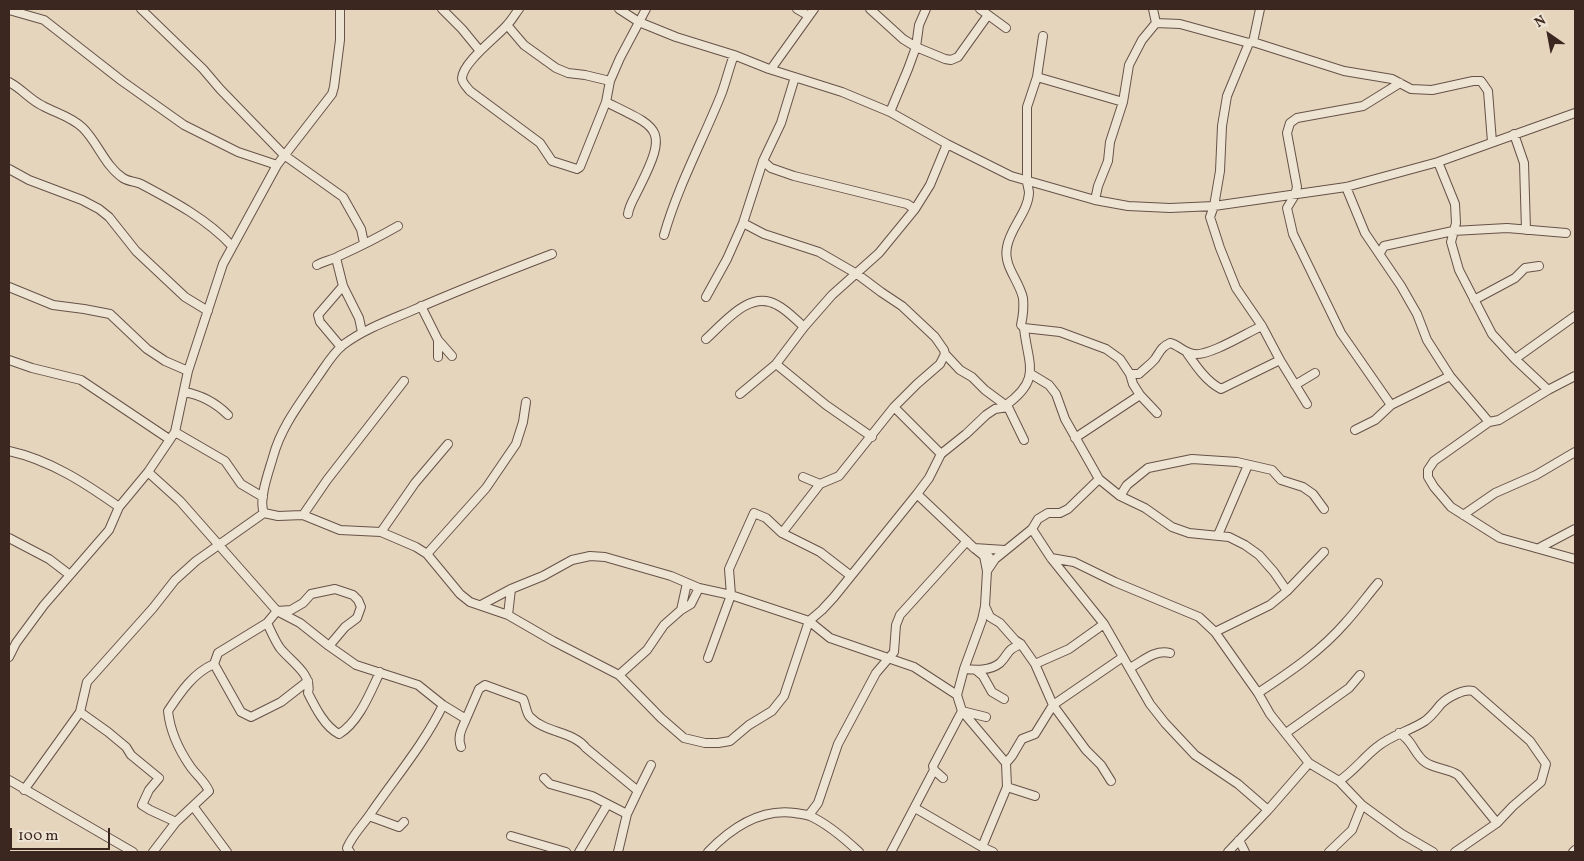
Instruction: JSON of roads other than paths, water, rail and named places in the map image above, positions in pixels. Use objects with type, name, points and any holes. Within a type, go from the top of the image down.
[{"type":"street","points":[[141,9],[203,69],[284,155],[343,197],[361,229],[364,243]]},
{"type":"street","points":[[9,657],[12,641],[109,530],[120,507],[148,472],[172,436],[188,370],[223,264],[277,165],[332,94],[340,40],[340,9]]},
{"type":"street","points":[[442,9],[480,51]]},
{"type":"street","points":[[519,9],[507,25],[480,51],[462,76],[463,83],[470,91],[540,143],[552,161],[574,169],[580,167],[606,102],[610,81],[646,9]]},
{"type":"street","points":[[619,9],[639,22],[676,37],[842,92],[890,112],[989,167],[1027,181],[1096,200],[1128,206],[1170,208],[1214,206],[1346,187],[1438,162],[1575,113]]},
{"type":"street","points":[[797,9],[809,16]]},
{"type":"street","points":[[770,69],[814,9]]},
{"type":"street","points":[[870,9],[903,39],[916,47],[951,60],[958,57],[988,15]]},
{"type":"street","points":[[890,112],[916,47],[919,25],[926,9]]},
{"type":"street","points":[[980,9],[1006,28]]},
{"type":"street","points":[[1153,9],[1156,23]]},
{"type":"street","points":[[1260,9],[1251,43],[1227,96],[1222,126],[1220,171],[1214,206],[1210,217],[1236,288],[1262,326],[1307,404]]},
{"type":"street","points":[[9,10],[44,20],[122,81],[184,125],[238,152],[277,165]]},
{"type":"street","points":[[1156,23],[1180,24],[1344,71],[1374,75],[1400,83],[1411,89],[1432,90],[1481,81],[1488,91],[1492,142]]},
{"type":"street","points":[[1096,200],[1098,186],[1108,161],[1110,142],[1122,102],[1130,65],[1142,40],[1156,23]]},
{"type":"street","points":[[507,25],[524,45],[556,68],[568,74],[585,75],[610,81]]},
{"type":"street","points":[[1008,407],[1006,405],[1019,396],[1028,383],[1031,374],[1024,328],[1021,325],[1023,298],[1008,265],[1006,255],[1007,245],[1024,209],[1029,192],[1027,181],[1027,107],[1037,77],[1043,36]]},
{"type":"street","points":[[664,235],[687,170],[721,94],[734,55]]},
{"type":"street","points":[[706,297],[727,259],[743,224],[763,161],[781,123],[795,77]]},
{"type":"street","points":[[1037,77],[1122,102]]},
{"type":"street","points":[[9,82],[42,106],[77,122],[84,128],[113,170],[122,177],[129,181],[138,182],[180,205],[207,224],[232,246]]},
{"type":"street","points":[[1391,405],[1341,333],[1293,234],[1287,208],[1295,195],[1297,187],[1287,133],[1290,123],[1297,118],[1363,106],[1400,83]]},
{"type":"street","points":[[606,102],[639,118],[657,136],[652,162],[628,214]]},
{"type":"street","points":[[1514,134],[1524,163],[1526,230]]},
{"type":"street","points":[[740,394],[776,364],[804,326],[832,295],[879,253],[915,209],[930,184],[947,144]]},
{"type":"street","points":[[763,161],[771,168],[794,176],[907,204],[915,209]]},
{"type":"street","points":[[1438,162],[1455,204],[1456,223],[1450,242],[1459,270],[1492,334],[1548,390]]},
{"type":"street","points":[[9,172],[82,200],[99,209],[109,217],[136,251],[185,297],[208,311]]},
{"type":"street","points":[[1346,187],[1365,234],[1380,253],[1413,307],[1428,340],[1450,376],[1489,422]]},
{"type":"street","points":[[743,224],[764,234],[818,252],[857,274],[902,306],[935,337],[945,354],[960,370],[972,377],[985,390],[1008,407],[1024,440]]},
{"type":"street","points":[[317,265],[326,260],[336,258],[398,226]]},
{"type":"street","points":[[1380,253],[1384,246],[1453,231],[1506,228],[1566,233]]},
{"type":"street","points":[[264,513],[262,510],[263,497],[275,449],[291,414],[341,347],[362,332],[421,306],[552,254]]},
{"type":"street","points":[[336,258],[344,286],[360,318],[362,332]]},
{"type":"street","points":[[1474,300],[1516,278],[1525,268],[1539,266]]},
{"type":"street","points":[[341,347],[320,322],[318,315],[344,286]]},
{"type":"street","points":[[9,287],[53,305],[110,314],[147,349],[165,361],[188,370]]},
{"type":"street","points":[[706,339],[744,306],[757,301],[768,301],[778,305],[804,326]]},
{"type":"street","points":[[421,306],[438,340],[452,356]]},
{"type":"street","points":[[1515,359],[1575,316]]},
{"type":"street","points":[[1130,374],[1139,374],[1155,359],[1163,346],[1170,343],[1187,352],[1196,354],[1214,349],[1262,326]]},
{"type":"street","points":[[1024,328],[1060,332],[1106,349],[1120,359],[1140,395],[1157,413]]},
{"type":"street","points":[[438,340],[438,357]]},
{"type":"street","points":[[1187,352],[1202,373],[1215,386],[1221,389],[1280,360]]},
{"type":"street","points":[[782,533],[820,484],[839,476],[894,408],[940,364],[945,354]]},
{"type":"street","points":[[9,360],[32,368],[81,380],[172,436],[225,461],[241,484],[263,497]]},
{"type":"street","points":[[776,364],[826,405],[872,437]]},
{"type":"street","points":[[1295,385],[1315,373]]},
{"type":"street","points":[[1031,374],[1048,385],[1056,394],[1065,419],[1099,479],[1120,496],[1145,508],[1172,527],[1189,533],[1229,537],[1245,545],[1259,555],[1287,591]]},
{"type":"street","points":[[1354,430],[1375,420],[1391,405],[1450,376]]},
{"type":"street","points":[[1575,376],[1499,420],[1489,422],[1434,460],[1428,470],[1428,477],[1434,487],[1451,507],[1463,516],[1500,538],[1575,559]]},
{"type":"street","points":[[303,515],[327,480],[404,381]]},
{"type":"street","points":[[184,392],[211,400],[228,415]]},
{"type":"street","points":[[1075,438],[1140,395]]},
{"type":"street","points":[[427,554],[486,488],[516,444],[523,422],[526,402]]},
{"type":"street","points":[[24,790],[80,712],[87,682],[153,608],[175,580],[196,561],[264,513],[278,516],[303,515],[340,530],[381,532],[416,547],[427,554],[460,594],[470,602],[508,614],[553,641],[619,675],[661,718],[684,738],[705,743],[730,741],[749,725],[772,711],[784,696],[809,620],[822,610],[917,494],[929,478],[942,454],[986,415],[995,410],[1008,407]]},
{"type":"street","points":[[894,408],[942,454]]},
{"type":"street","points":[[381,532],[415,483],[448,444]]},
{"type":"street","points":[[9,451],[44,462],[78,478],[120,507]]},
{"type":"street","points":[[1463,516],[1494,493],[1536,476],[1575,452]]},
{"type":"street","points":[[1120,496],[1127,485],[1148,468],[1192,459],[1237,462],[1272,470],[1281,480],[1303,487],[1313,494],[1324,509]]},
{"type":"street","points":[[1218,535],[1248,465]]},
{"type":"street","points":[[148,472],[180,501],[220,544],[258,591],[277,611],[300,623],[356,665],[418,685],[443,705],[466,719]]},
{"type":"street","points":[[803,477],[820,484]]},
{"type":"street","points":[[987,571],[995,559],[1032,529],[1038,519],[1048,513],[1068,509],[1099,479]]},
{"type":"street","points":[[917,494],[974,548],[984,556],[995,559]]},
{"type":"street","points":[[708,658],[730,595],[729,569],[754,513],[766,518],[782,533],[820,552],[851,576]]},
{"type":"street","points":[[1032,529],[1051,558],[1104,624],[1150,704],[1165,724],[1195,755],[1238,784],[1268,810]]},
{"type":"street","points":[[1538,548],[1575,529]]},
{"type":"street","points":[[9,538],[49,559],[70,575]]},
{"type":"street","points":[[808,815],[818,803],[838,744],[876,673],[894,652],[896,625],[900,615],[966,541]]},
{"type":"street","points":[[974,548],[1005,550]]},
{"type":"street","points":[[1215,632],[1270,605],[1287,591],[1324,552]]},
{"type":"street","points":[[480,605],[511,589],[543,576],[572,560],[590,556],[606,557],[671,576],[699,588],[730,595],[809,620],[830,638],[914,666],[957,696]]},
{"type":"street","points":[[982,847],[1007,787],[1006,763],[962,711],[957,696],[964,669],[986,618],[987,571],[984,556]]},
{"type":"street","points":[[1051,558],[1074,562],[1115,582],[1199,617],[1215,632],[1258,693],[1270,714],[1309,763],[1339,781],[1362,805],[1402,834],[1433,852]]},
{"type":"street","points":[[1258,693],[1283,677],[1318,650],[1346,623],[1378,582]]},
{"type":"street","points":[[681,610],[687,583]]},
{"type":"street","points":[[619,675],[647,650],[664,625],[691,604],[699,588]]},
{"type":"street","points":[[153,852],[176,822],[209,790],[190,766],[170,723],[168,711],[188,684],[207,667],[214,664],[218,653],[267,624],[277,611],[292,610],[312,594],[335,589],[353,595],[361,607],[358,618],[345,627],[330,646]]},
{"type":"street","points":[[508,614],[511,589]]},
{"type":"street","points":[[986,618],[1000,623],[1021,644],[1035,664],[1053,705],[1086,750],[1101,765],[1111,781]]},
{"type":"street","points":[[267,624],[279,648],[301,670],[308,681],[308,693],[333,732],[339,734],[345,731],[359,712],[380,672]]},
{"type":"street","points":[[1035,664],[1069,649],[1104,624]]},
{"type":"street","points":[[964,669],[977,671],[993,667],[1000,662],[1008,651],[1021,644]]},
{"type":"street","points":[[1130,668],[1153,654],[1163,651],[1170,653]]},
{"type":"street","points":[[1006,763],[1022,739],[1035,734],[1053,705],[1123,657]]},
{"type":"street","points":[[214,664],[241,712],[251,717],[281,702],[308,681]]},
{"type":"street","points":[[977,671],[983,676],[992,692],[1004,699]]},
{"type":"street","points":[[1286,733],[1349,688],[1360,675]]},
{"type":"street","points":[[461,746],[459,741],[460,734],[479,689],[485,684],[523,699],[530,718],[548,729],[582,743],[638,791]]},
{"type":"street","points":[[1339,781],[1354,771],[1378,746],[1433,715],[1442,702],[1469,690],[1473,691],[1530,741],[1546,764],[1541,782],[1513,806],[1497,823],[1455,852]]},
{"type":"street","points":[[350,852],[347,848],[353,836],[434,724],[443,705]]},
{"type":"street","points":[[962,711],[986,717]]},
{"type":"street","points":[[891,852],[934,770],[934,762],[962,711]]},
{"type":"street","points":[[80,712],[126,747],[131,755],[159,778],[149,790],[142,804],[150,810],[176,822]]},
{"type":"street","points":[[1399,734],[1406,736],[1423,761],[1453,771],[1458,775],[1497,823]]},
{"type":"street","points":[[1228,852],[1309,763]]},
{"type":"street","points":[[618,852],[627,814],[651,765]]},
{"type":"street","points":[[934,770],[943,778]]},
{"type":"street","points":[[544,778],[550,784],[592,796],[627,814]]},
{"type":"street","points":[[9,780],[133,852]]},
{"type":"street","points":[[1007,787],[1035,796]]},
{"type":"street","points":[[579,852],[607,805]]},
{"type":"street","points":[[1329,852],[1352,830],[1362,805]]},
{"type":"street","points":[[193,806],[227,852]]},
{"type":"street","points":[[915,808],[993,852]]},
{"type":"street","points":[[708,852],[734,828],[760,815],[781,811],[808,815],[842,836],[859,852]]},
{"type":"street","points":[[369,816],[399,827],[404,822]]},
{"type":"street","points":[[511,836],[562,852]]},
{"type":"street","points":[[1239,840],[1245,852]]}]
